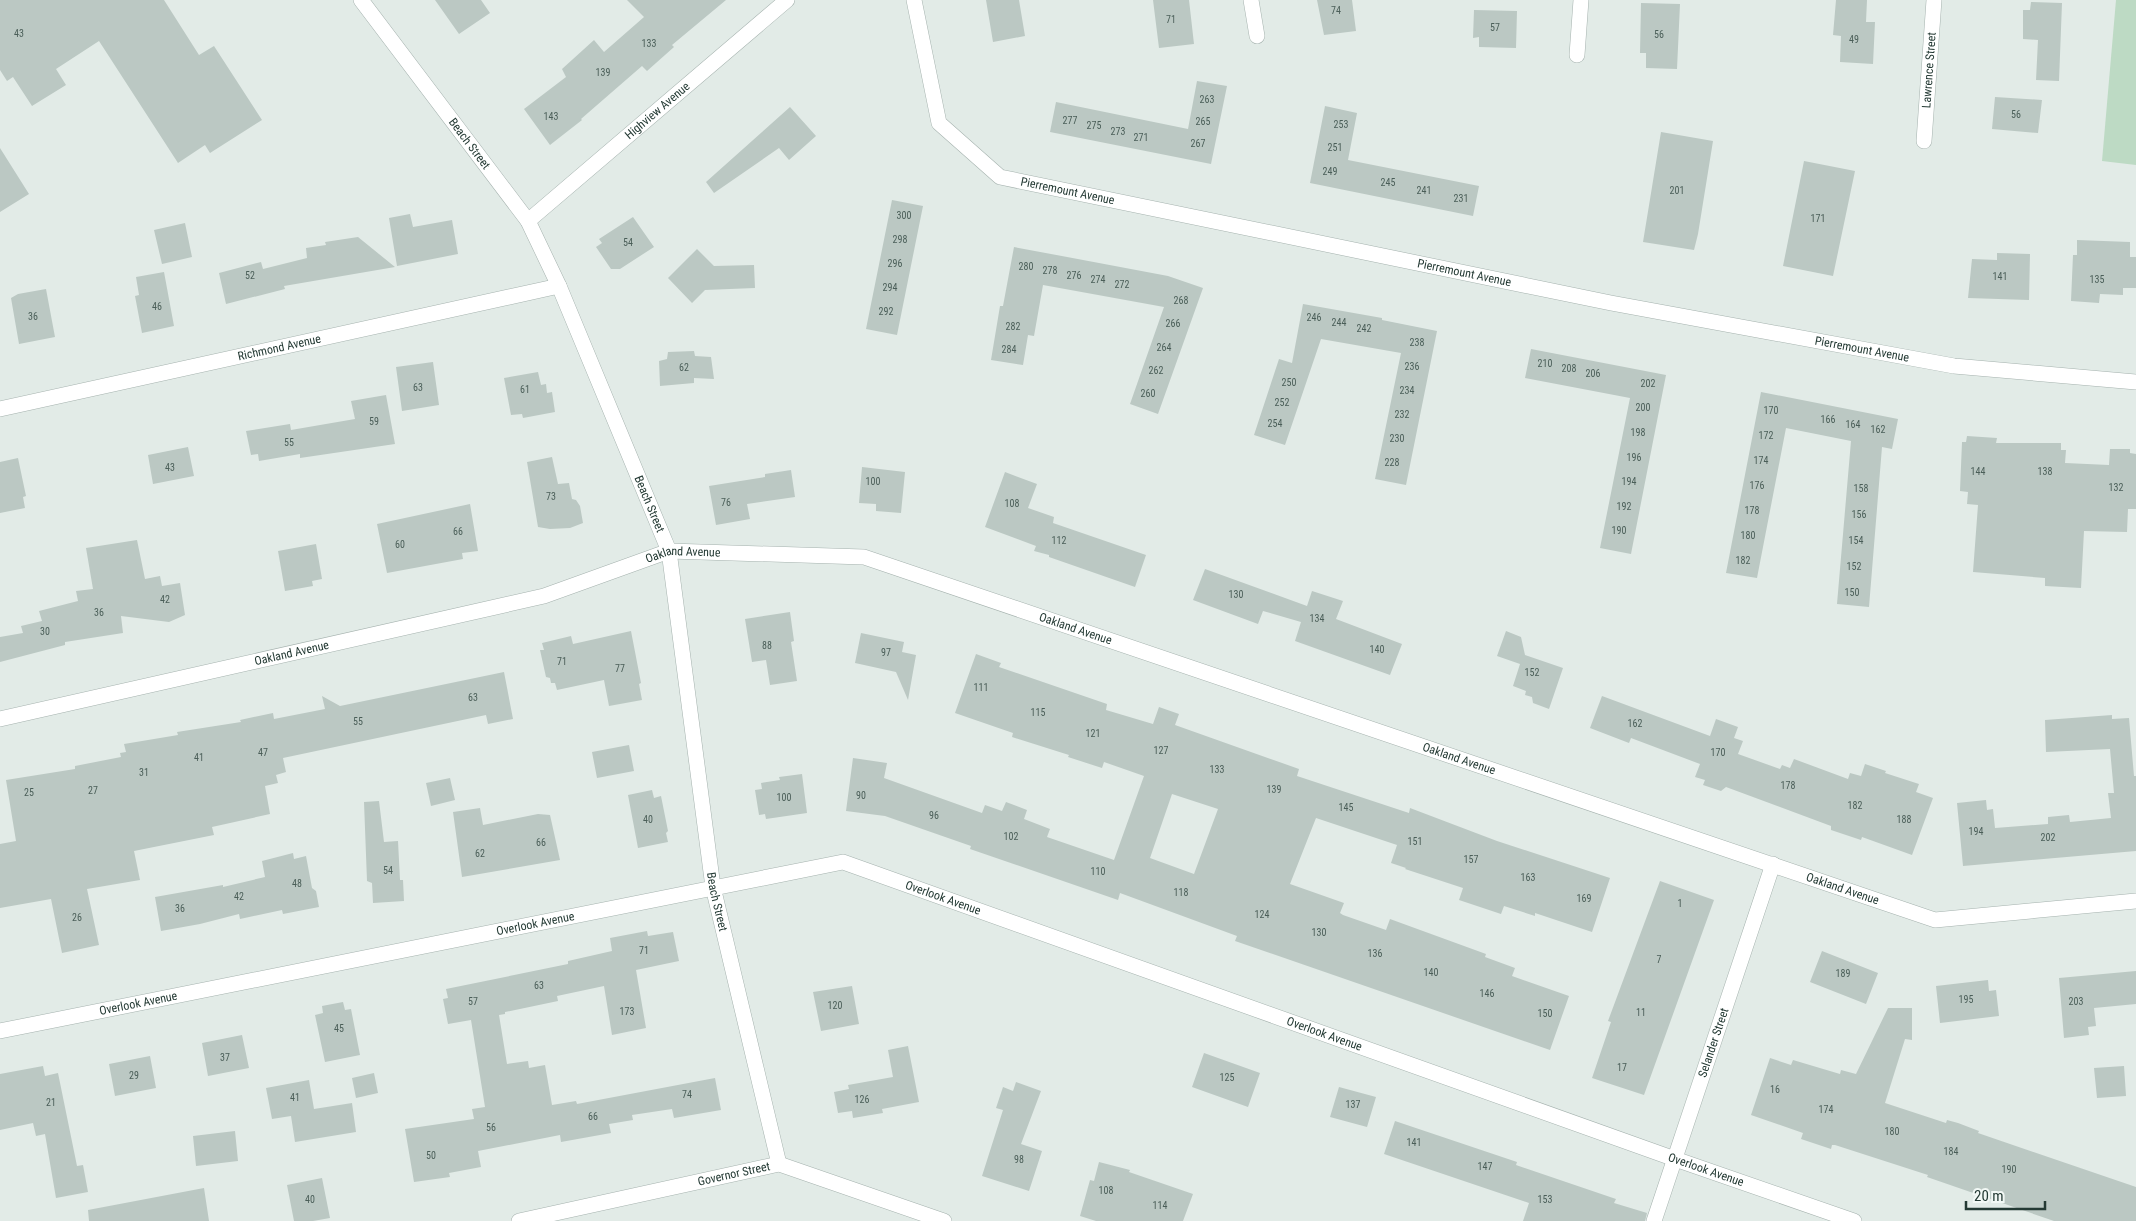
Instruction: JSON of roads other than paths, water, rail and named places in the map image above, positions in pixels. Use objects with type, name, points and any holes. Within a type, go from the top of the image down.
[{"type":"street","name":"Beach Street","points":[[361,0],[528,221],[559,286],[669,551],[713,887],[779,1164]]},
{"type":"street","name":"Highview Avenue","points":[[528,221],[787,0]]},
{"type":"street","name":"Pierremount Avenue","points":[[914,0],[939,123],[1000,177],[1611,303],[1947,364],[2136,382]]},
{"type":"street","points":[[1251,0],[1257,36]]},
{"type":"street","points":[[1577,55],[1581,0]]},
{"type":"street","name":"Lawrence Street","points":[[1924,141],[1934,0]]},
{"type":"street","name":"Richmond Avenue","points":[[0,409],[559,286]]},
{"type":"street","name":"Oakland Avenue","points":[[0,719],[544,596],[669,551],[864,557],[1935,920],[2136,901]]},
{"type":"street","name":"Overlook Avenue","points":[[0,1031],[843,862],[1854,1221]]},
{"type":"street","name":"Selander Street","points":[[1654,1221],[1773,864]]},
{"type":"street","name":"Governor Street","points":[[519,1221],[779,1164],[944,1221]]}]
